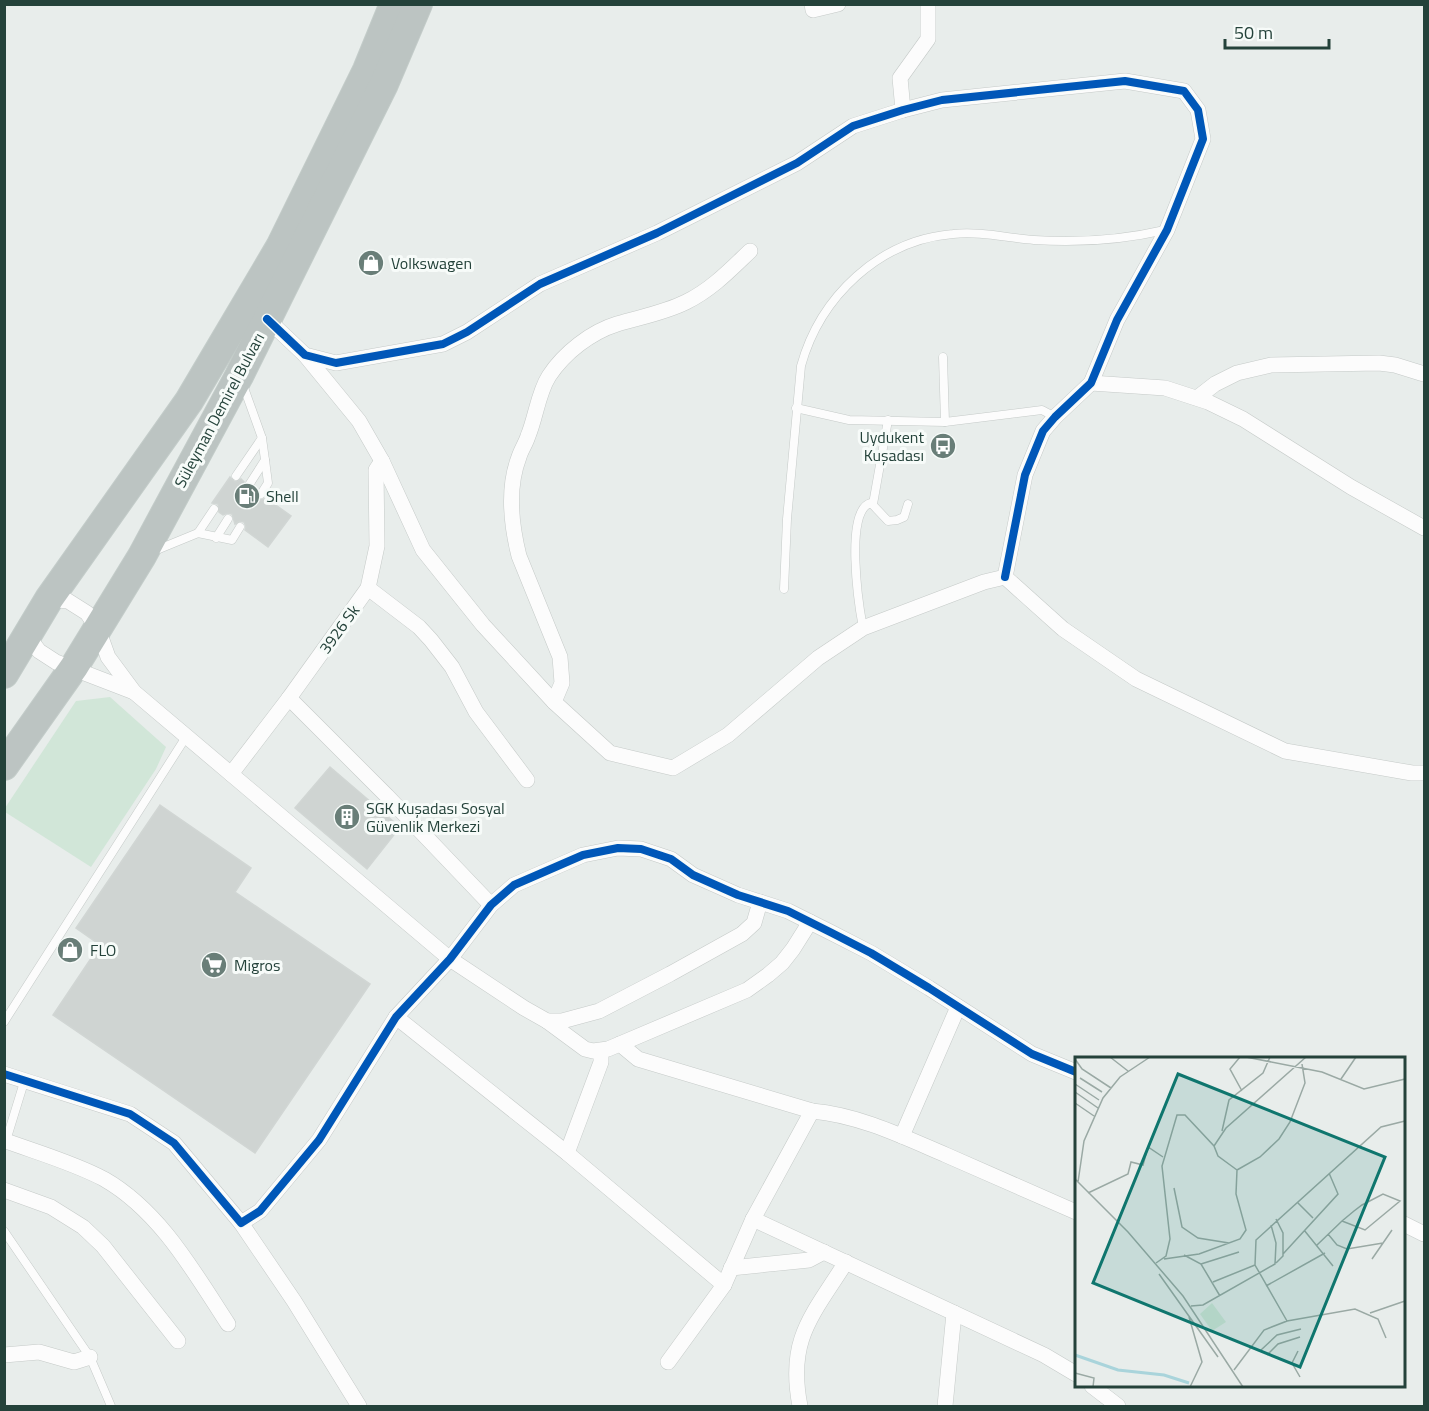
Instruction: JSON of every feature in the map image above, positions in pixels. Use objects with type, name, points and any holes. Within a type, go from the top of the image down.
[{"type":"highway","name":"Süleyman Demirel Bulvarı","points":[[4,674],[49,599],[189,401],[280,247],[367,70],[394,4]]},
{"type":"highway","name":"Süleyman Demirel Bulvarı","points":[[4,766],[74,667],[142,556],[267,319],[384,84],[418,4]]},
{"type":"street","points":[[812,4],[813,10],[838,4]]},
{"type":"street","points":[[903,110],[900,78],[928,39],[928,4]]},
{"type":"street","points":[[305,355],[336,363],[442,344],[467,332],[540,284],[679,222],[797,163],[853,126],[903,110],[942,100],[1125,81],[1184,91],[1198,110],[1203,139],[1167,230],[1117,320],[1092,383],[1043,431],[1025,475],[1005,576]]},
{"type":"street","points":[[554,702],[562,683],[560,657],[519,556],[512,506],[512,489],[519,457],[536,416],[543,389],[556,367],[587,339],[615,324],[651,315],[687,302],[712,286],[750,251]]},
{"type":"street","points":[[267,319],[305,355],[359,421],[382,461],[423,550],[483,624],[554,702],[610,753],[673,768],[728,735],[818,658],[863,628],[1005,576]]},
{"type":"street","points":[[1197,398],[1215,384],[1237,373],[1270,365],[1379,363],[1425,374]]},
{"type":"street","points":[[1092,383],[1165,388],[1197,398],[1243,419],[1351,487],[1425,528]]},
{"type":"street","name":"3926 Sk","points":[[231,774],[289,699],[368,588],[377,546],[376,470],[382,461]]},
{"type":"street","points":[[1005,576],[1063,629],[1136,679],[1285,751],[1412,774],[1425,773]]},
{"type":"street","points":[[368,588],[419,627],[431,640],[452,667],[476,712],[527,780]]},
{"type":"street","points":[[49,599],[68,602],[87,613],[98,629],[108,657],[134,692],[450,959],[547,1021],[585,1049],[601,1051],[747,990],[782,963],[794,949],[810,922]]},
{"type":"street","points":[[27,635],[39,651],[57,662],[134,692]]},
{"type":"street","points":[[289,699],[387,796],[491,905]]},
{"type":"street","points":[[241,1223],[260,1211],[319,1140],[396,1017],[450,959],[491,905],[514,885],[583,855],[618,848],[641,849],[671,859],[693,875],[738,895],[788,911],[871,953],[1032,1054],[1075,1071]]},
{"type":"street","points":[[547,1021],[562,1021],[599,1011],[742,934],[754,923],[760,902]]},
{"type":"street","points":[[902,1136],[958,1007]]},
{"type":"street","points":[[396,1017],[567,1153],[724,1285]]},
{"type":"street","points":[[620,1044],[638,1059],[812,1111],[855,1120],[902,1136],[1075,1211]]},
{"type":"street","points":[[567,1153],[601,1062],[601,1051]]},
{"type":"street","points":[[4,1074],[130,1114],[174,1143],[241,1223],[294,1301],[359,1407]]},
{"type":"street","points":[[669,1362],[724,1285],[753,1219],[812,1111]]},
{"type":"street","points":[[5,1144],[93,1173],[131,1198],[161,1228],[228,1324]]},
{"type":"street","points":[[4,1191],[51,1207],[83,1227],[103,1246],[178,1341]]},
{"type":"street","points":[[753,1219],[1044,1355],[1075,1373]]},
{"type":"street","points":[[1405,1224],[1425,1234]]},
{"type":"street","points":[[731,1268],[809,1260],[824,1252]]},
{"type":"street","points":[[800,1407],[796,1369],[801,1336],[846,1262]]},
{"type":"street","points":[[945,1407],[954,1313]]},
{"type":"street","points":[[4,1355],[39,1352],[74,1362],[90,1357]]},
{"type":"street","points":[[1093,1387],[1118,1407]]},
{"type":"lane","points":[[784,590],[787,519],[801,366],[807,345],[820,319],[852,280],[877,260],[898,249],[920,240],[953,234],[1082,241],[1125,238],[1167,230]]},
{"type":"lane","points":[[943,357],[945,422]]},
{"type":"lane","points":[[239,375],[262,438],[268,483],[261,494]]},
{"type":"lane","points":[[796,408],[849,420],[945,422],[1042,410],[1055,417]]},
{"type":"lane","points":[[873,504],[888,420]]},
{"type":"lane","points":[[236,476],[262,438]]},
{"type":"lane","points":[[249,485],[265,460]]},
{"type":"lane","points":[[863,628],[856,591],[856,525],[864,506],[868,503],[873,504],[888,521],[904,517],[908,504]]},
{"type":"lane","points":[[142,556],[198,533],[214,509]]},
{"type":"lane","points":[[216,538],[228,519]]},
{"type":"lane","points":[[198,533],[232,540],[240,527]]},
{"type":"lane","points":[[4,1022],[186,737]]},
{"type":"lane","points":[[5,1144],[25,1079]]},
{"type":"lane","points":[[4,1231],[90,1357],[111,1407]]},
{"type":"green space","points":[[110,697],[166,747],[156,769],[91,867],[5,812],[5,808],[76,701]]},
{"type":"building","points":[[230,477],[235,482],[241,479],[245,490],[256,490],[257,499],[266,498],[291,516],[268,547],[245,530],[244,522],[240,521],[235,524],[232,514],[223,515],[219,512],[218,504],[212,503]]},
{"type":"building","name":"SGK Kuşadası Sosyal Güvenlik Merkezi","points":[[330,767],[400,827],[367,869],[295,808]]},
{"type":"building","name":"Migros","points":[[160,805],[251,868],[235,892],[370,984],[255,1153],[53,1015],[100,945],[76,928]]},
{"type":"cycle path","points":[[267,319],[305,355],[336,363],[443,344],[467,332],[540,284],[657,233],[797,163],[853,126],[942,100],[1125,81],[1184,91],[1198,110],[1203,139],[1167,230],[1117,320],[1091,383],[1043,431],[1025,475],[1005,577]]},
{"type":"cycle path","points":[[4,1074],[130,1114],[174,1143],[241,1223],[260,1211],[319,1140],[396,1017],[450,959],[491,905],[514,885],[583,855],[618,848],[641,849],[671,859],[693,875],[738,895],[788,911],[871,953],[1032,1054],[1075,1072]]},
{"type":"place","name":"Volkswagen","points":[[371,263]]},
{"type":"place","name":"Uydukent Kuşadası","points":[[943,446]]},
{"type":"place","name":"Shell","points":[[247,496]]},
{"type":"place","name":"SGK Kuşadası Sosyal Güvenlik Merkezi","points":[[347,817]]},
{"type":"place","name":"FLO","points":[[70,950]]},
{"type":"place","name":"Migros","points":[[214,965]]}]
